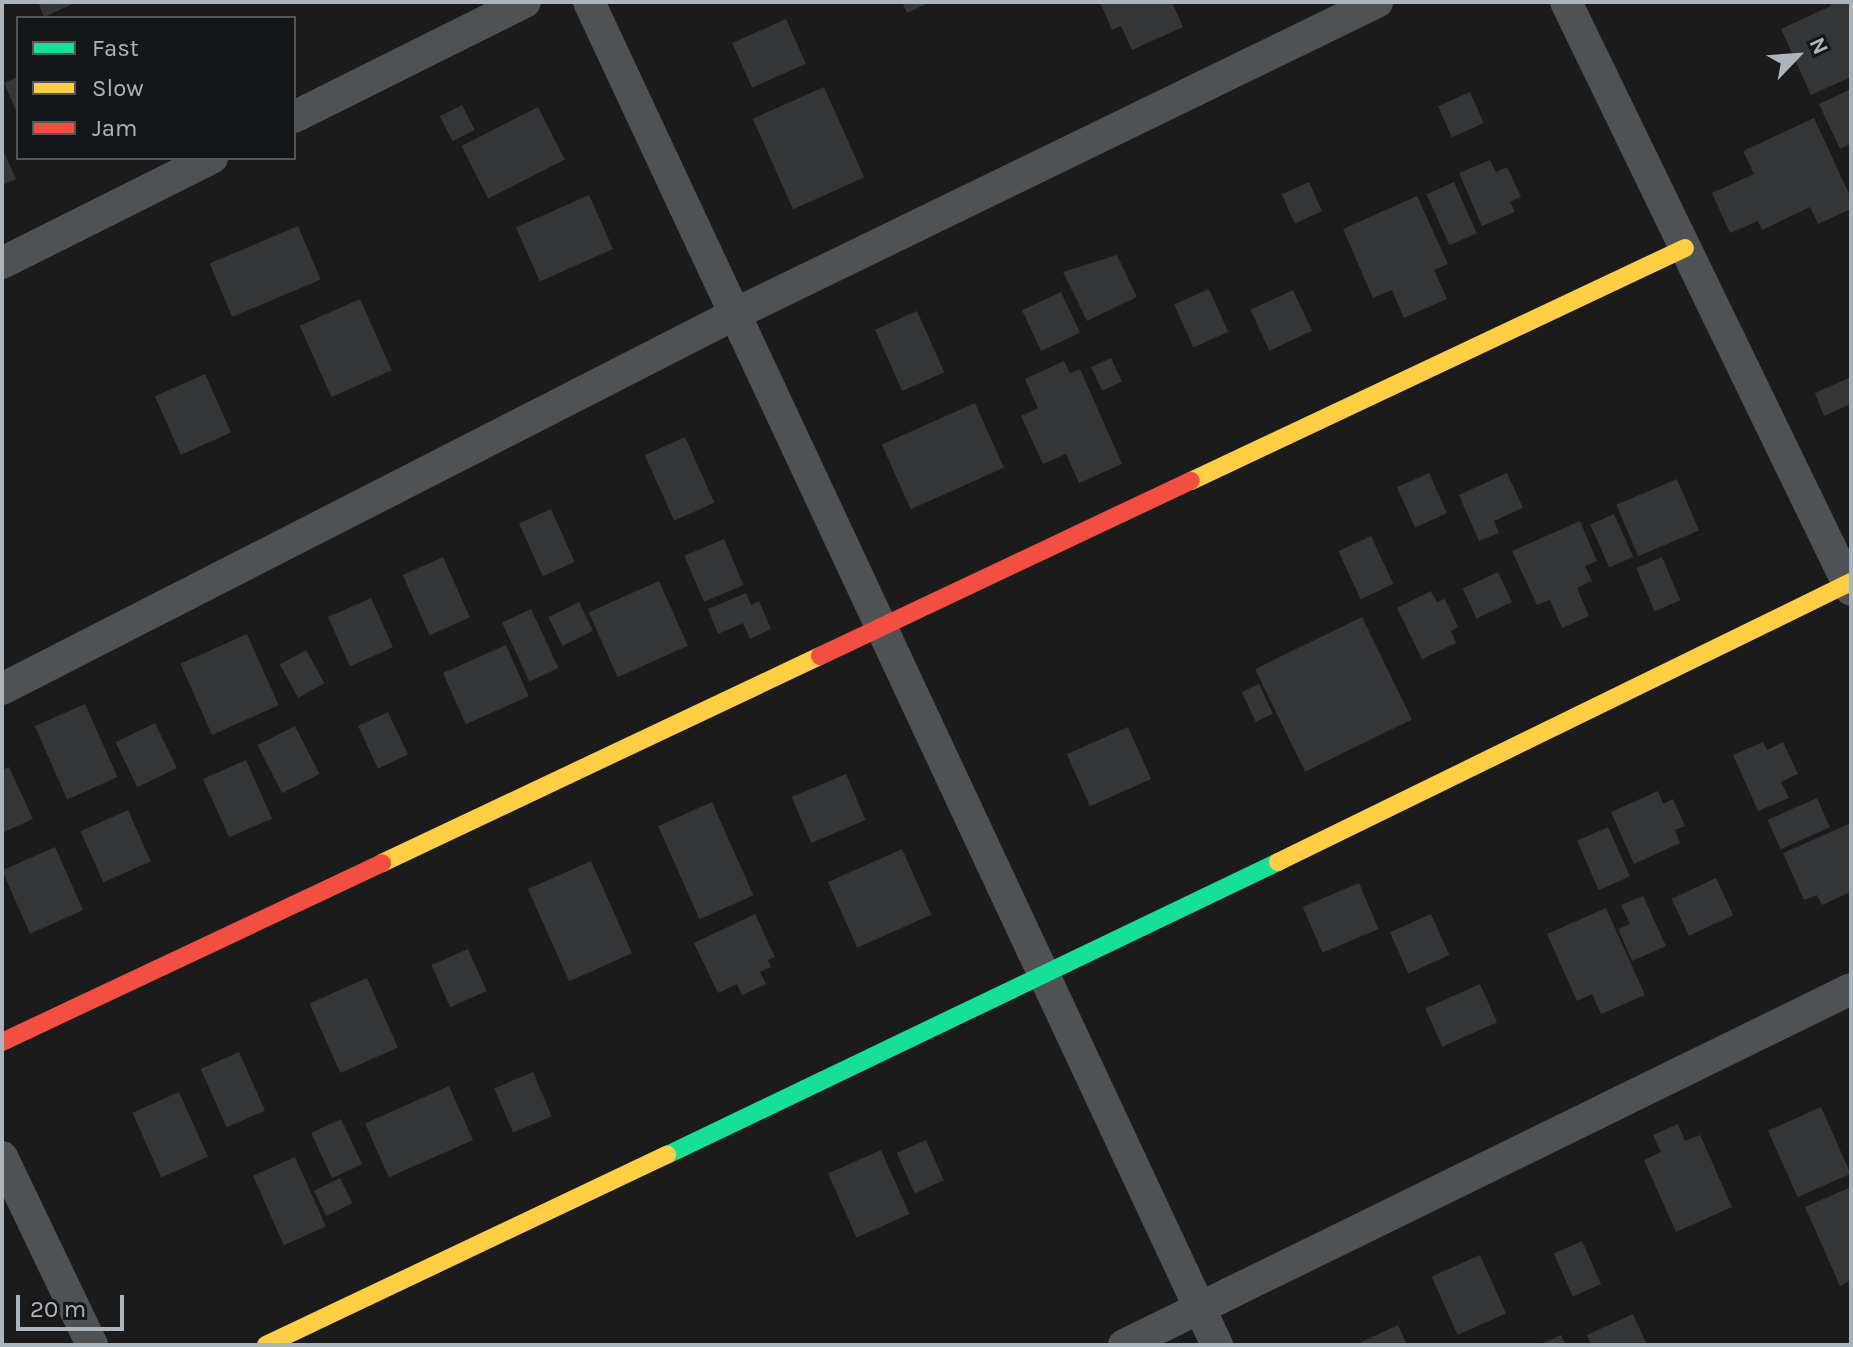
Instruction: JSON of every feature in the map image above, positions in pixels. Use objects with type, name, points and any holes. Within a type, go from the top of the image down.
[{"type":"street","points":[[296,116],[525,2]]},
{"type":"street","points":[[589,2],[1217,1345]]},
{"type":"street","points":[[2,689],[735,314],[1377,2]]},
{"type":"street","points":[[266,1345],[1045,976],[1850,585],[1566,2]]},
{"type":"street","points":[[2,263],[208,160]]},
{"type":"street","points":[[2,1042],[1685,248]]},
{"type":"street","points":[[1124,1345],[1201,1310],[1851,989]]},
{"type":"street","points":[[2,1157],[92,1345]]},
{"type":"building","points":[[38,2],[77,2],[46,16]]},
{"type":"building","points":[[902,2],[930,2],[907,13]]},
{"type":"building","points":[[1100,2],[1172,2],[1183,27],[1132,50],[1121,26],[1112,30]]},
{"type":"building","points":[[1829,2],[1851,2],[1851,77],[1811,95],[1781,29],[1831,6]]},
{"type":"building","points":[[786,19],[806,64],[752,88],[732,43]]},
{"type":"building","points":[[16,78],[16,110],[4,83]]},
{"type":"building","points":[[824,87],[864,177],[793,209],[753,119]]},
{"type":"building","points":[[1851,89],[1851,144],[1840,149],[1819,104]]},
{"type":"building","points":[[1470,92],[1484,123],[1452,137],[1438,106]]},
{"type":"building","points":[[462,105],[475,130],[452,141],[440,116]]},
{"type":"building","points":[[538,107],[565,160],[488,199],[461,146]]},
{"type":"building","points":[[1814,118],[1851,198],[1851,209],[1818,224],[1810,207],[1762,230],[1758,221],[1730,233],[1712,193],[1754,174],[1743,151]]},
{"type":"building","points":[[2,148],[16,179],[2,185]]},
{"type":"building","points":[[1490,160],[1496,172],[1507,167],[1521,197],[1510,202],[1515,212],[1482,226],[1459,173]]},
{"type":"building","points":[[1309,182],[1322,211],[1295,223],[1282,194]]},
{"type":"building","points":[[1454,182],[1477,233],[1449,245],[1427,194]]},
{"type":"building","points":[[589,195],[613,249],[540,281],[516,228]]},
{"type":"building","points":[[1417,196],[1448,264],[1434,270],[1447,299],[1404,318],[1392,290],[1373,298],[1343,229]]},
{"type":"building","points":[[298,226],[321,279],[232,317],[210,264]]},
{"type":"building","points":[[1117,255],[1137,297],[1087,321],[1063,272]]},
{"type":"building","points":[[1209,289],[1228,332],[1193,347],[1174,304]]},
{"type":"building","points":[[1293,290],[1312,331],[1269,351],[1250,310]]},
{"type":"building","points":[[1061,292],[1080,333],[1041,351],[1022,310]]},
{"type":"building","points":[[360,299],[392,370],[331,397],[300,326]]},
{"type":"building","points":[[917,311],[944,372],[902,391],[875,330]]},
{"type":"building","points":[[1111,358],[1122,382],[1102,391],[1091,367]]},
{"type":"building","points":[[1064,361],[1070,373],[1080,369],[1122,464],[1079,483],[1066,454],[1043,464],[1021,416],[1038,408],[1025,379]]},
{"type":"building","points":[[205,374],[231,432],[181,455],[155,396]]},
{"type":"building","points":[[1849,378],[1851,404],[1824,416],[1815,393]]},
{"type":"building","points":[[975,403],[1004,468],[911,509],[882,444]]},
{"type":"building","points":[[685,437],[714,503],[674,521],[645,455]]},
{"type":"building","points":[[1429,473],[1447,513],[1415,527],[1397,487]]},
{"type":"building","points":[[1507,473],[1523,508],[1494,521],[1499,533],[1479,541],[1459,495]]},
{"type":"building","points":[[1677,479],[1699,531],[1638,556],[1616,505]]},
{"type":"building","points":[[551,509],[575,562],[543,576],[519,523]]},
{"type":"building","points":[[1614,514],[1633,557],[1609,568],[1590,525]]},
{"type":"building","points":[[1580,521],[1597,561],[1585,566],[1592,581],[1577,588],[1589,616],[1562,628],[1550,600],[1537,605],[1512,551]]},
{"type":"building","points":[[1371,536],[1393,584],[1361,599],[1338,551]]},
{"type":"building","points":[[724,539],[744,585],[704,602],[684,556]]},
{"type":"building","points":[[443,557],[470,617],[430,635],[403,575]]},
{"type":"building","points":[[1662,557],[1680,600],[1655,611],[1636,568]]},
{"type":"building","points":[[1498,572],[1512,602],[1477,618],[1463,588]]},
{"type":"building","points":[[659,581],[688,646],[618,677],[589,612]]},
{"type":"building","points":[[1431,591],[1437,602],[1445,599],[1458,627],[1451,631],[1456,643],[1422,659],[1397,608]]},
{"type":"building","points":[[746,593],[751,605],[759,601],[771,629],[750,639],[743,623],[718,634],[708,609]]},
{"type":"building","points":[[371,598],[393,647],[350,666],[328,617]]},
{"type":"building","points":[[579,602],[593,631],[562,646],[548,617]]},
{"type":"building","points":[[531,609],[558,668],[529,681],[502,623]]},
{"type":"building","points":[[1362,617],[1412,719],[1305,772],[1255,669]]},
{"type":"building","points":[[247,634],[279,705],[212,735],[180,664]]},
{"type":"building","points":[[506,645],[529,696],[466,724],[443,673]]},
{"type":"building","points":[[306,650],[324,683],[298,698],[280,665]]},
{"type":"building","points":[[1259,684],[1273,714],[1256,722],[1242,692]]},
{"type":"building","points":[[85,704],[118,777],[67,799],[35,726]]},
{"type":"building","points":[[388,712],[408,755],[378,769],[358,726]]},
{"type":"building","points":[[155,723],[177,768],[137,787],[115,742]]},
{"type":"building","points":[[295,726],[320,774],[282,793],[258,745]]},
{"type":"building","points":[[1128,727],[1151,779],[1090,806],[1067,754]]},
{"type":"building","points":[[1763,742],[1767,750],[1783,742],[1798,774],[1781,782],[1789,798],[1758,811],[1733,755]]},
{"type":"building","points":[[246,760],[272,818],[229,838],[203,779]]},
{"type":"building","points":[[9,767],[33,819],[2,833],[2,770]]},
{"type":"building","points":[[846,774],[866,820],[811,843],[792,797]]},
{"type":"building","points":[[1658,791],[1663,804],[1673,799],[1685,826],[1675,830],[1680,843],[1634,864],[1611,812]]},
{"type":"building","points":[[1817,798],[1830,827],[1781,849],[1768,820]]},
{"type":"building","points":[[712,802],[753,895],[700,919],[658,826]]},
{"type":"building","points":[[128,810],[151,861],[103,882],[80,831]]},
{"type":"building","points":[[1851,823],[1851,892],[1822,905],[1817,895],[1804,900],[1783,853]]},
{"type":"building","points":[[1608,827],[1630,876],[1599,890],[1577,841]]},
{"type":"building","points":[[55,847],[83,910],[30,934],[2,871]]},
{"type":"building","points":[[902,849],[931,915],[857,948],[828,882]]},
{"type":"building","points":[[591,861],[632,953],[569,981],[528,889]]},
{"type":"building","points":[[1716,878],[1733,915],[1689,936],[1672,899]]},
{"type":"building","points":[[1359,883],[1379,929],[1322,953],[1303,907]]},
{"type":"building","points":[[1643,896],[1666,946],[1632,961],[1618,929],[1630,924],[1621,905]]},
{"type":"building","points":[[1606,908],[1645,995],[1601,1014],[1592,994],[1577,1001],[1547,934]]},
{"type":"building","points":[[755,914],[775,957],[768,960],[771,967],[760,972],[766,984],[742,995],[737,984],[718,993],[694,943]]},
{"type":"building","points":[[1431,914],[1449,955],[1408,973],[1390,932]]},
{"type":"building","points":[[468,949],[487,991],[450,1007],[431,965]]},
{"type":"building","points":[[367,978],[398,1047],[340,1073],[309,1004]]},
{"type":"building","points":[[1480,984],[1497,1022],[1442,1047],[1425,1008]]},
{"type":"building","points":[[239,1052],[265,1110],[227,1128],[201,1069]]},
{"type":"building","points":[[533,1072],[552,1116],[513,1133],[494,1088]]},
{"type":"building","points":[[449,1086],[473,1140],[389,1177],[365,1123]]},
{"type":"building","points":[[179,1092],[208,1157],[161,1178],[132,1113]]},
{"type":"building","points":[[1821,1107],[1851,1174],[1798,1197],[1768,1131]]},
{"type":"building","points":[[341,1119],[362,1164],[332,1178],[311,1133]]},
{"type":"building","points":[[1678,1124],[1685,1141],[1700,1135],[1732,1207],[1676,1232],[1644,1160],[1661,1152],[1653,1135]]},
{"type":"building","points":[[926,1140],[944,1180],[915,1193],[897,1153]]},
{"type":"building","points":[[881,1150],[909,1214],[856,1238],[828,1174]]},
{"type":"building","points":[[295,1157],[326,1226],[284,1245],[253,1176]]},
{"type":"building","points":[[340,1178],[352,1203],[326,1216],[314,1191]]},
{"type":"building","points":[[1851,1187],[1851,1280],[1840,1286],[1805,1207]]},
{"type":"building","points":[[1582,1241],[1601,1284],[1573,1297],[1554,1254]]},
{"type":"building","points":[[1480,1255],[1506,1313],[1458,1335],[1432,1277]]},
{"type":"building","points":[[1633,1314],[1647,1345],[1591,1345],[1587,1335]]},
{"type":"building","points":[[1398,1325],[1407,1345],[1363,1345],[1361,1342]]},
{"type":"building","points":[[1561,1335],[1566,1345],[1538,1345]]},
{"type":"traffic: fast","points":[[667,1155],[1278,862]]},
{"type":"traffic: slow","points":[[1191,481],[1685,248]]},
{"type":"traffic: slow","points":[[1278,862],[1851,582]]},
{"type":"traffic: slow","points":[[382,863],[820,656]]},
{"type":"traffic: slow","points":[[266,1345],[667,1155]]},
{"type":"traffic: jam","points":[[820,656],[1191,481]]},
{"type":"traffic: jam","points":[[2,1042],[382,863]]}]
